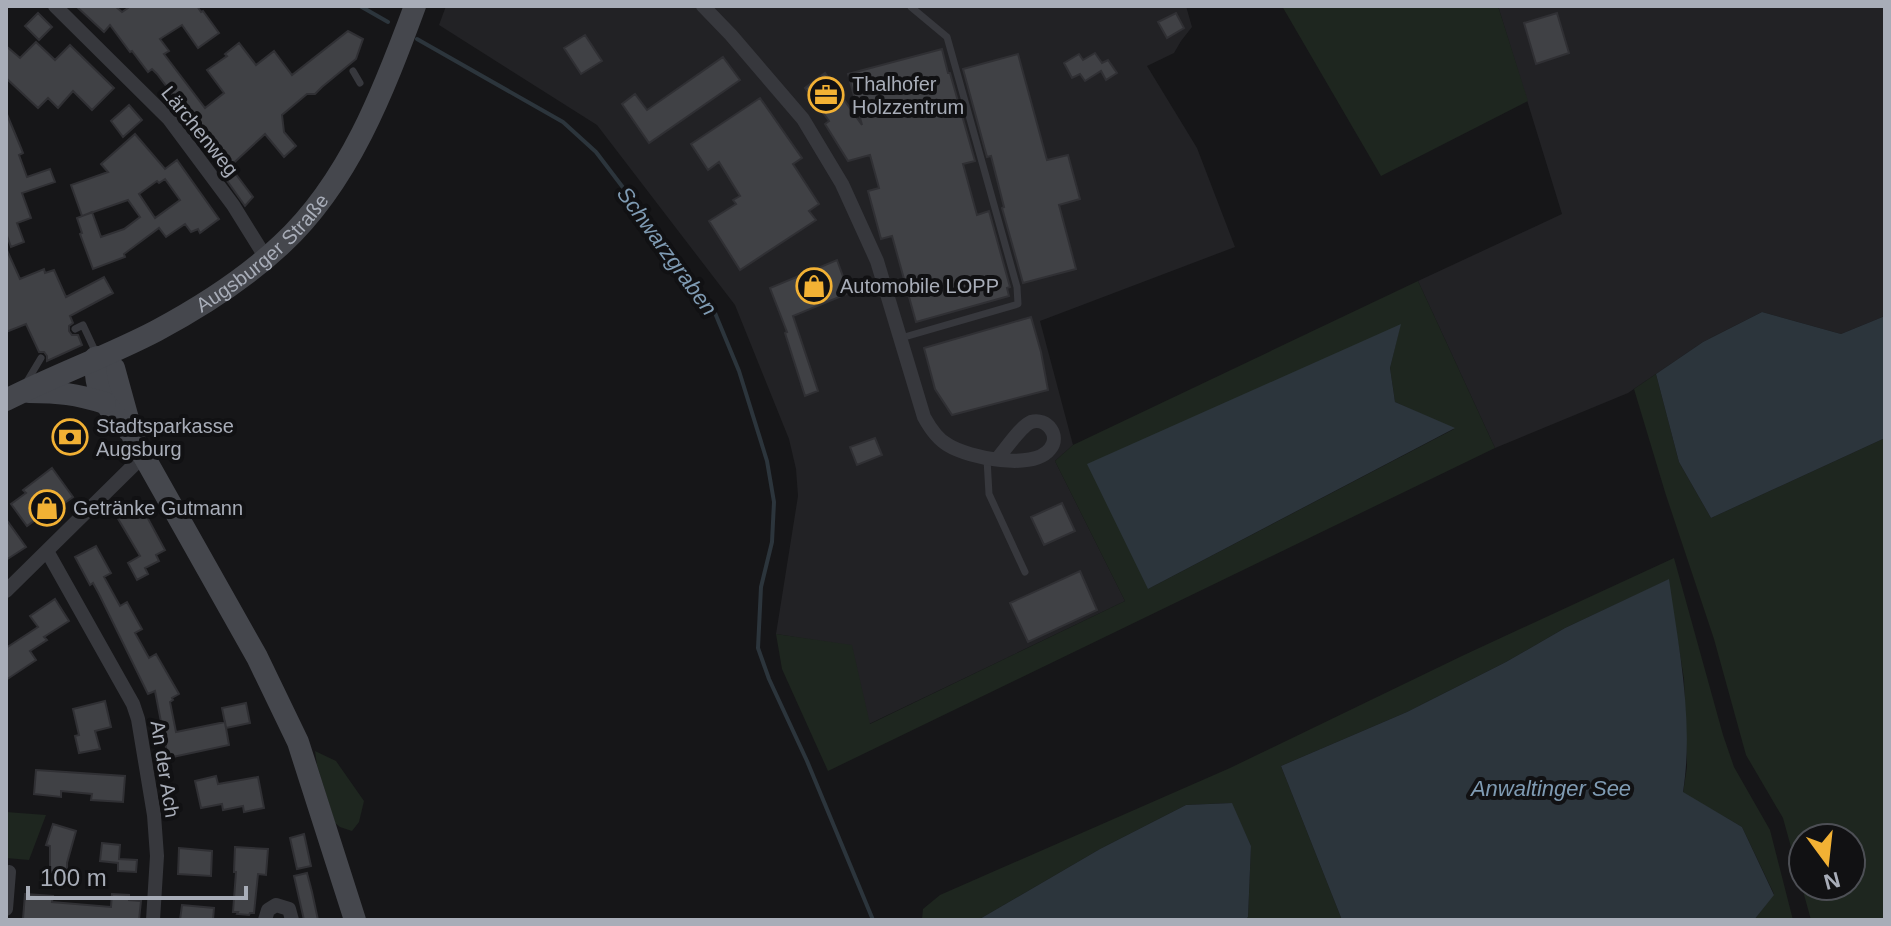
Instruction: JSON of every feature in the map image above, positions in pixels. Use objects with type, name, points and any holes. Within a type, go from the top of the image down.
[{"type":"main road","name":"Augsburger Straße","points":[[13,396],[154,332],[205,302],[284,243],[342,170],[372,115],[415,6]]},
{"type":"main road","points":[[138,446],[114,368],[97,357],[95,382],[105,403],[138,446],[257,657],[287,717],[298,742],[355,920]]},
{"type":"main road","points":[[13,396],[55,392],[105,403]]},
{"type":"street","name":"Lärchenweg","points":[[55,6],[169,119],[233,205],[266,258]]},
{"type":"street","points":[[703,6],[803,119],[842,184],[877,261],[924,417],[930,427],[950,447],[992,458]]},
{"type":"street","points":[[6,591],[47,551],[138,446]]},
{"type":"street","name":"An der Ach","points":[[47,551],[133,704],[138,719],[154,815],[157,856],[153,920]]},
{"type":"street","points":[[6,909],[9,872]]},
{"type":"street","points":[[265,920],[268,910],[281,905],[289,909],[292,920]]},
{"type":"lane","points":[[901,338],[1018,304],[1017,287],[947,37],[911,7]]},
{"type":"lane","points":[[353,71],[360,83]]},
{"type":"lane","points":[[75,329],[83,325],[97,357]]},
{"type":"lane","points":[[13,396],[34,372],[41,358]]},
{"type":"lane","points":[[992,458],[989,494],[1025,572]]},
{"type":"shaded area","points":[[446,6],[1186,6],[1192,27],[1174,53],[1147,66],[1197,148],[1235,247],[1040,321],[1073,445],[1055,461],[1125,601],[869,724],[851,646],[776,634],[798,496],[796,469],[789,439],[735,305],[597,125],[439,25]]},
{"type":"shaded area","points":[[1282,6],[1498,6],[1528,101],[1381,176]]},
{"type":"shaded area","points":[[1498,6],[1885,6],[1885,316],[1841,334],[1762,312],[1703,342],[1628,393],[1495,448],[1418,281],[1562,214]]},
{"type":"shaded area","points":[[1418,281],[1495,448],[828,771],[782,669],[776,634],[852,645],[870,724],[1125,601],[1055,461],[1073,445]],"holes":[[[1400,326],[1390,368],[1395,402],[1454,429],[1148,589]]]},
{"type":"shaded area","points":[[1656,374],[1679,462],[1711,518],[1885,438],[1885,920],[1811,920],[1806,902],[1867,902],[1867,822],[1787,822],[1787,833],[1783,818],[1746,755],[1714,639],[1634,389]]},
{"type":"shaded area","points":[[1674,558],[1723,735],[1734,767],[1770,830],[1793,920],[1754,920],[1774,894],[1742,827],[1683,793],[1687,767],[1684,679],[1668,580],[1565,628],[1407,712],[1281,766],[1342,920],[1245,920],[1248,917],[1251,846],[1231,803],[1186,805],[1100,849],[978,920],[922,920],[923,909],[940,895],[1230,768]]},
{"type":"shaded area","points":[[315,751],[336,761],[364,801],[359,822],[352,831],[335,823]]},
{"type":"shaded area","points":[[6,812],[46,815],[29,860],[6,858]]},
{"type":"water","points":[[1762,312],[1841,334],[1885,316],[1885,438],[1711,518],[1679,462],[1656,374],[1703,342]]},
{"type":"water","points":[[1401,324],[1390,368],[1395,402],[1455,428],[1148,589],[1087,464]]},
{"type":"water","name":"Anwaltinger See","points":[[1669,579],[1686,712],[1683,792],[1742,827],[1774,895],[1754,920],[1342,920],[1281,766],[1407,712],[1565,628]]},
{"type":"water","points":[[1232,803],[1251,846],[1248,917],[1245,920],[978,920],[1100,849],[1186,805]]},
{"type":"building","points":[[76,6],[115,6],[122,12],[131,6],[197,6],[219,33],[198,48],[182,25],[160,39],[169,51],[164,54],[205,108],[224,93],[207,70],[239,43],[256,65],[274,51],[292,75],[348,31],[363,39],[356,59],[315,94],[307,94],[282,115],[284,132],[296,146],[284,157],[265,134],[225,171],[199,140],[204,136],[157,74],[152,69],[148,72],[110,25],[104,32]]},
{"type":"building","points":[[38,13],[52,27],[39,40],[25,26]]},
{"type":"building","points":[[1176,13],[1184,28],[1167,38],[1158,22]]},
{"type":"building","points":[[1557,13],[1569,53],[1536,64],[1524,23]]},
{"type":"building","points":[[585,35],[602,61],[581,74],[564,48]]},
{"type":"building","points":[[36,42],[55,60],[70,45],[114,88],[92,110],[73,91],[58,108],[48,98],[38,108],[6,78],[6,46],[20,58]]},
{"type":"building","points":[[942,49],[975,161],[963,164],[977,215],[989,211],[1010,287],[1007,288],[1009,296],[916,322],[892,236],[881,239],[868,191],[879,188],[870,155],[848,161],[825,124],[829,121],[805,88],[825,73],[862,125],[848,74]]},
{"type":"building","points":[[1095,53],[1102,63],[1108,60],[1117,73],[1106,80],[1101,71],[1085,81],[1080,74],[1072,78],[1064,63],[1079,54],[1083,60]]},
{"type":"building","points":[[1018,54],[1047,160],[1068,155],[1080,199],[1059,205],[1076,269],[1023,283],[991,156],[987,157],[963,69]]},
{"type":"building","points":[[723,57],[740,80],[649,143],[622,104],[635,94],[647,110]]},
{"type":"building","points":[[760,98],[802,158],[793,164],[819,204],[809,211],[816,220],[740,270],[709,221],[736,204],[733,200],[740,196],[719,162],[708,170],[691,144]]},
{"type":"building","points":[[129,105],[142,120],[123,137],[111,121]]},
{"type":"building","points":[[6,112],[23,153],[19,155],[27,177],[50,169],[55,182],[22,193],[31,218],[17,223],[24,242],[11,247],[6,233]]},
{"type":"building","points":[[135,134],[165,169],[177,160],[219,219],[200,233],[198,229],[191,232],[185,224],[166,237],[159,228],[124,254],[125,257],[93,269],[77,218],[82,216],[71,185],[108,172],[101,164]],"holes":[[[165,179],[180,200],[155,218],[139,194]],[[128,200],[140,217],[124,229],[101,237],[92,212]]]},
{"type":"building","points":[[232,169],[253,197],[245,206],[223,175]]},
{"type":"building","points":[[6,248],[20,279],[44,269],[45,273],[54,270],[66,297],[104,277],[113,293],[70,316],[73,323],[69,331],[72,335],[78,335],[82,345],[47,361],[44,352],[39,352],[26,324],[6,332]]},
{"type":"building","points":[[837,260],[849,293],[793,316],[818,391],[805,396],[787,332],[770,288]]},
{"type":"building","points":[[1031,317],[1048,390],[952,415],[935,389],[924,348]]},
{"type":"building","name":"Stadtsparkasse Augsburg","points":[[75,422],[86,437],[64,452],[54,437]]},
{"type":"building","points":[[875,438],[882,455],[857,465],[850,447]]},
{"type":"building","points":[[52,468],[73,497],[27,526],[11,504],[26,493],[23,490]]},
{"type":"building","points":[[139,502],[165,550],[156,555],[159,561],[145,568],[148,574],[137,580],[128,563],[140,556],[114,512]]},
{"type":"building","points":[[1062,503],[1075,531],[1044,545],[1031,517]]},
{"type":"building","points":[[6,519],[26,547],[6,560]]},
{"type":"building","points":[[96,546],[111,573],[104,577],[120,606],[127,602],[142,629],[135,633],[149,658],[156,654],[179,694],[170,702],[176,732],[225,722],[229,745],[168,758],[155,691],[148,694],[99,594],[93,583],[90,585],[75,557]]},
{"type":"building","points":[[1080,571],[1097,610],[1028,642],[1010,603]]},
{"type":"building","points":[[55,599],[69,621],[44,637],[47,640],[30,651],[36,660],[6,680],[6,648],[38,627],[30,616]]},
{"type":"building","points":[[105,701],[111,727],[95,731],[100,749],[79,753],[75,736],[79,735],[73,709]]},
{"type":"building","points":[[246,703],[250,723],[226,728],[222,708]]},
{"type":"building","points":[[36,770],[125,776],[123,802],[91,800],[92,794],[61,791],[61,797],[34,794]]},
{"type":"building","points":[[216,776],[218,784],[258,777],[264,808],[244,812],[243,806],[223,810],[222,804],[201,808],[195,781]]},
{"type":"building","points":[[53,824],[76,831],[67,872],[50,872],[50,846],[46,845]]},
{"type":"building","points":[[304,834],[311,866],[297,869],[290,838]]},
{"type":"building","points":[[102,843],[120,845],[119,859],[137,860],[136,872],[118,871],[118,863],[100,861]]},
{"type":"building","points":[[235,847],[268,849],[266,875],[258,874],[254,913],[249,915],[233,912]]},
{"type":"building","points":[[179,848],[212,851],[211,876],[178,874]]},
{"type":"building","points":[[307,873],[318,920],[304,920],[294,876]]},
{"type":"building","points":[[25,894],[53,896],[52,902],[111,907],[112,894],[129,895],[129,900],[141,901],[139,920],[23,919]]},
{"type":"building","points":[[182,905],[214,908],[213,920],[180,920]]},
{"type":"waterway","name":"Schwarzgraben","points":[[360,6],[388,22]]},
{"type":"waterway","name":"Schwarzgraben","points":[[417,39],[563,122],[596,152],[715,313],[739,371],[767,461],[774,502],[772,542],[761,587],[758,648],[873,920]]},
{"type":"place","name":"Thalhofer Holzzentrum","points":[[826,95]]},
{"type":"place","name":"Automobile LOPP","points":[[814,286]]},
{"type":"place","name":"Stadtsparkasse Augsburg","points":[[70,437]]},
{"type":"place","name":"Getränke Gutmann","points":[[47,508]]}]
